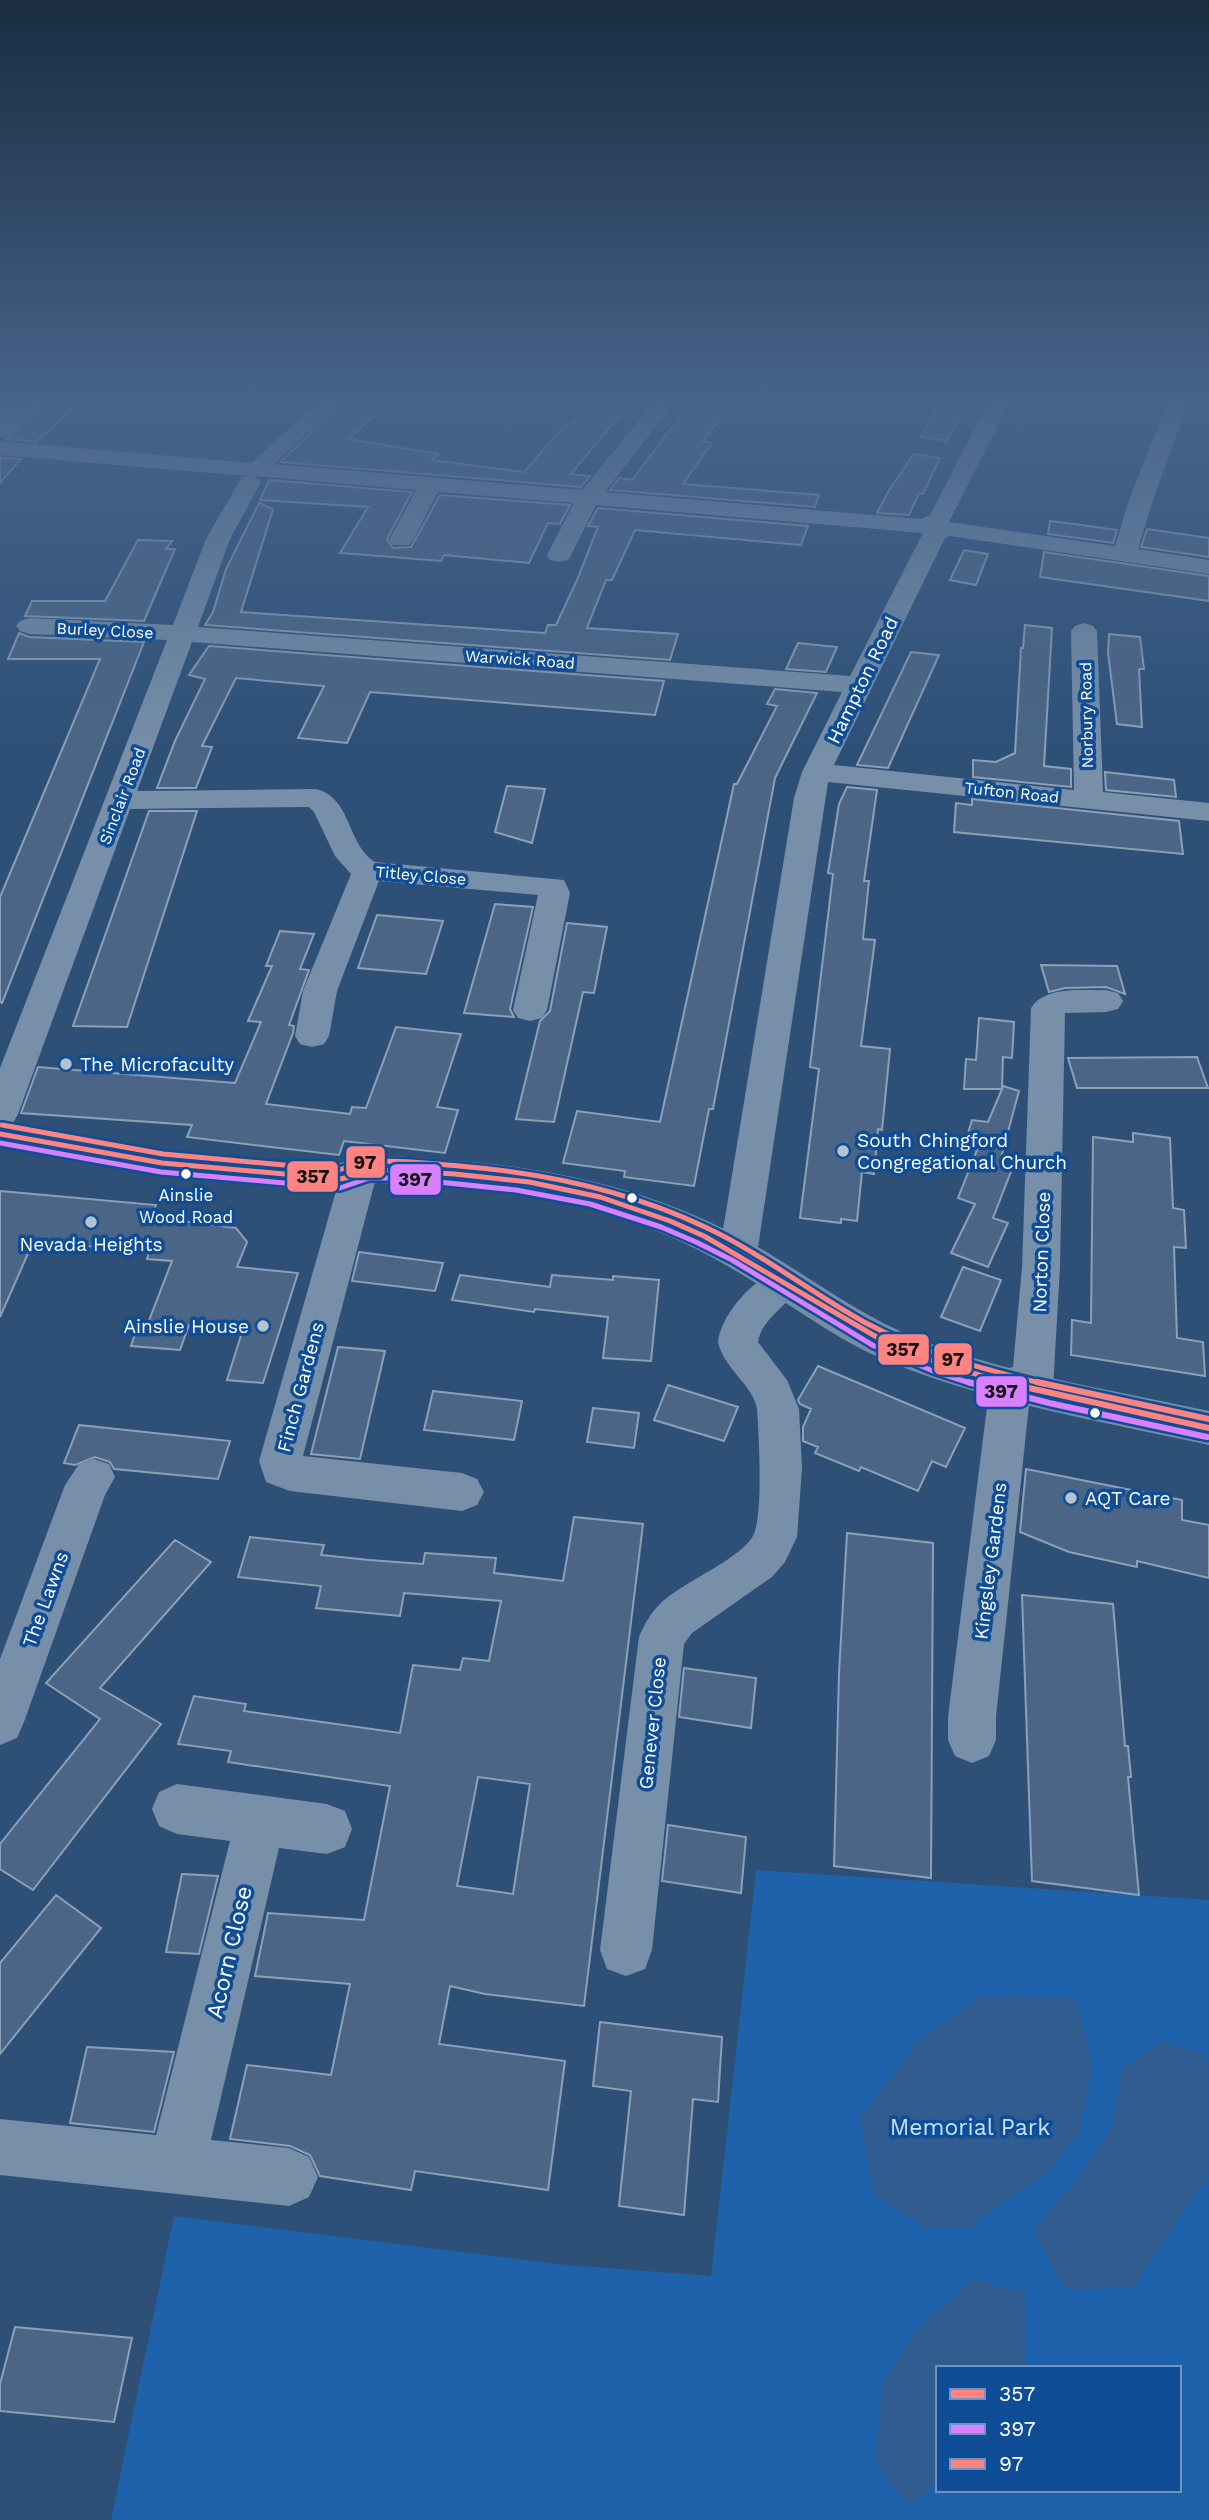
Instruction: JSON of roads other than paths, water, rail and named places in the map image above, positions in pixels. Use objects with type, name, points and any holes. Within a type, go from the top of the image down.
[{"type":"main road","points":[[0,1130],[162,1163],[340,1179],[360,1170],[536,1180],[582,1189],[630,1203],[685,1226],[900,1349],[1021,1386],[1209,1428]]},
{"type":"street","name":"Sinclair Road","points":[[0,1130],[181,633],[218,539],[232,516]]},
{"type":"street","points":[[401,540],[414,516]]},
{"type":"street","points":[[559,555],[578,516]]},
{"type":"street","points":[[799,516],[936,527],[1209,567]]},
{"type":"street","name":"Hampton Road","points":[[738,1254],[809,798],[816,772],[941,516]]},
{"type":"street","points":[[1124,555],[1136,516]]},
{"type":"street","name":"Burley Close","points":[[29,626],[181,633]]},
{"type":"street","name":"Norbury Road","points":[[1084,631],[1088,800]]},
{"type":"street","name":"Warwick Road","points":[[181,633],[859,685]]},
{"type":"street","name":"Tufton Road","points":[[816,772],[1209,813]]},
{"type":"street","name":"Titley Close","points":[[120,800],[316,798],[326,808],[350,860],[368,871],[553,887],[530,1010]]},
{"type":"street","points":[[312,1036],[320,990],[368,871]]},
{"type":"street","name":"Norton Close","points":[[1021,1386],[1041,1267],[1048,1008],[1060,1002],[1106,1001]]},
{"type":"street","name":"Finch Gardens","points":[[360,1170],[280,1461],[281,1469],[290,1473],[462,1492]]},
{"type":"street","name":"Genever Close","points":[[626,1950],[662,1637],[676,1618],[756,1563],[766,1553],[775,1537],[781,1435],[776,1399],[756,1368],[740,1353],[738,1341],[740,1330],[782,1283]]},
{"type":"street","name":"Kingsley Gardens","points":[[972,1740],[972,1717],[1021,1386]]},
{"type":"street","name":"The Lawns","points":[[0,1722],[87,1485],[94,1477]]},
{"type":"street","points":[[177,1809],[327,1829]]},
{"type":"street","name":"Acorn Close","points":[[177,2166],[260,1821]]},
{"type":"street","points":[[0,2147],[289,2177]]},
{"type":"place","name":"The Microfaculty","points":[[66,1064]]},
{"type":"place","name":"South Chingford Congregational Church","points":[[843,1151]]},
{"type":"place","name":"Ainslie Wood Road","points":[[186,1174]]},
{"type":"place","name":"Nevada Heights","points":[[91,1222]]},
{"type":"place","name":"Ainslie House","points":[[263,1326]]},
{"type":"place","name":"AQT Care","points":[[1071,1498]]},
{"type":"park label","name":"Memorial Park","points":[[970,2127]]}]
